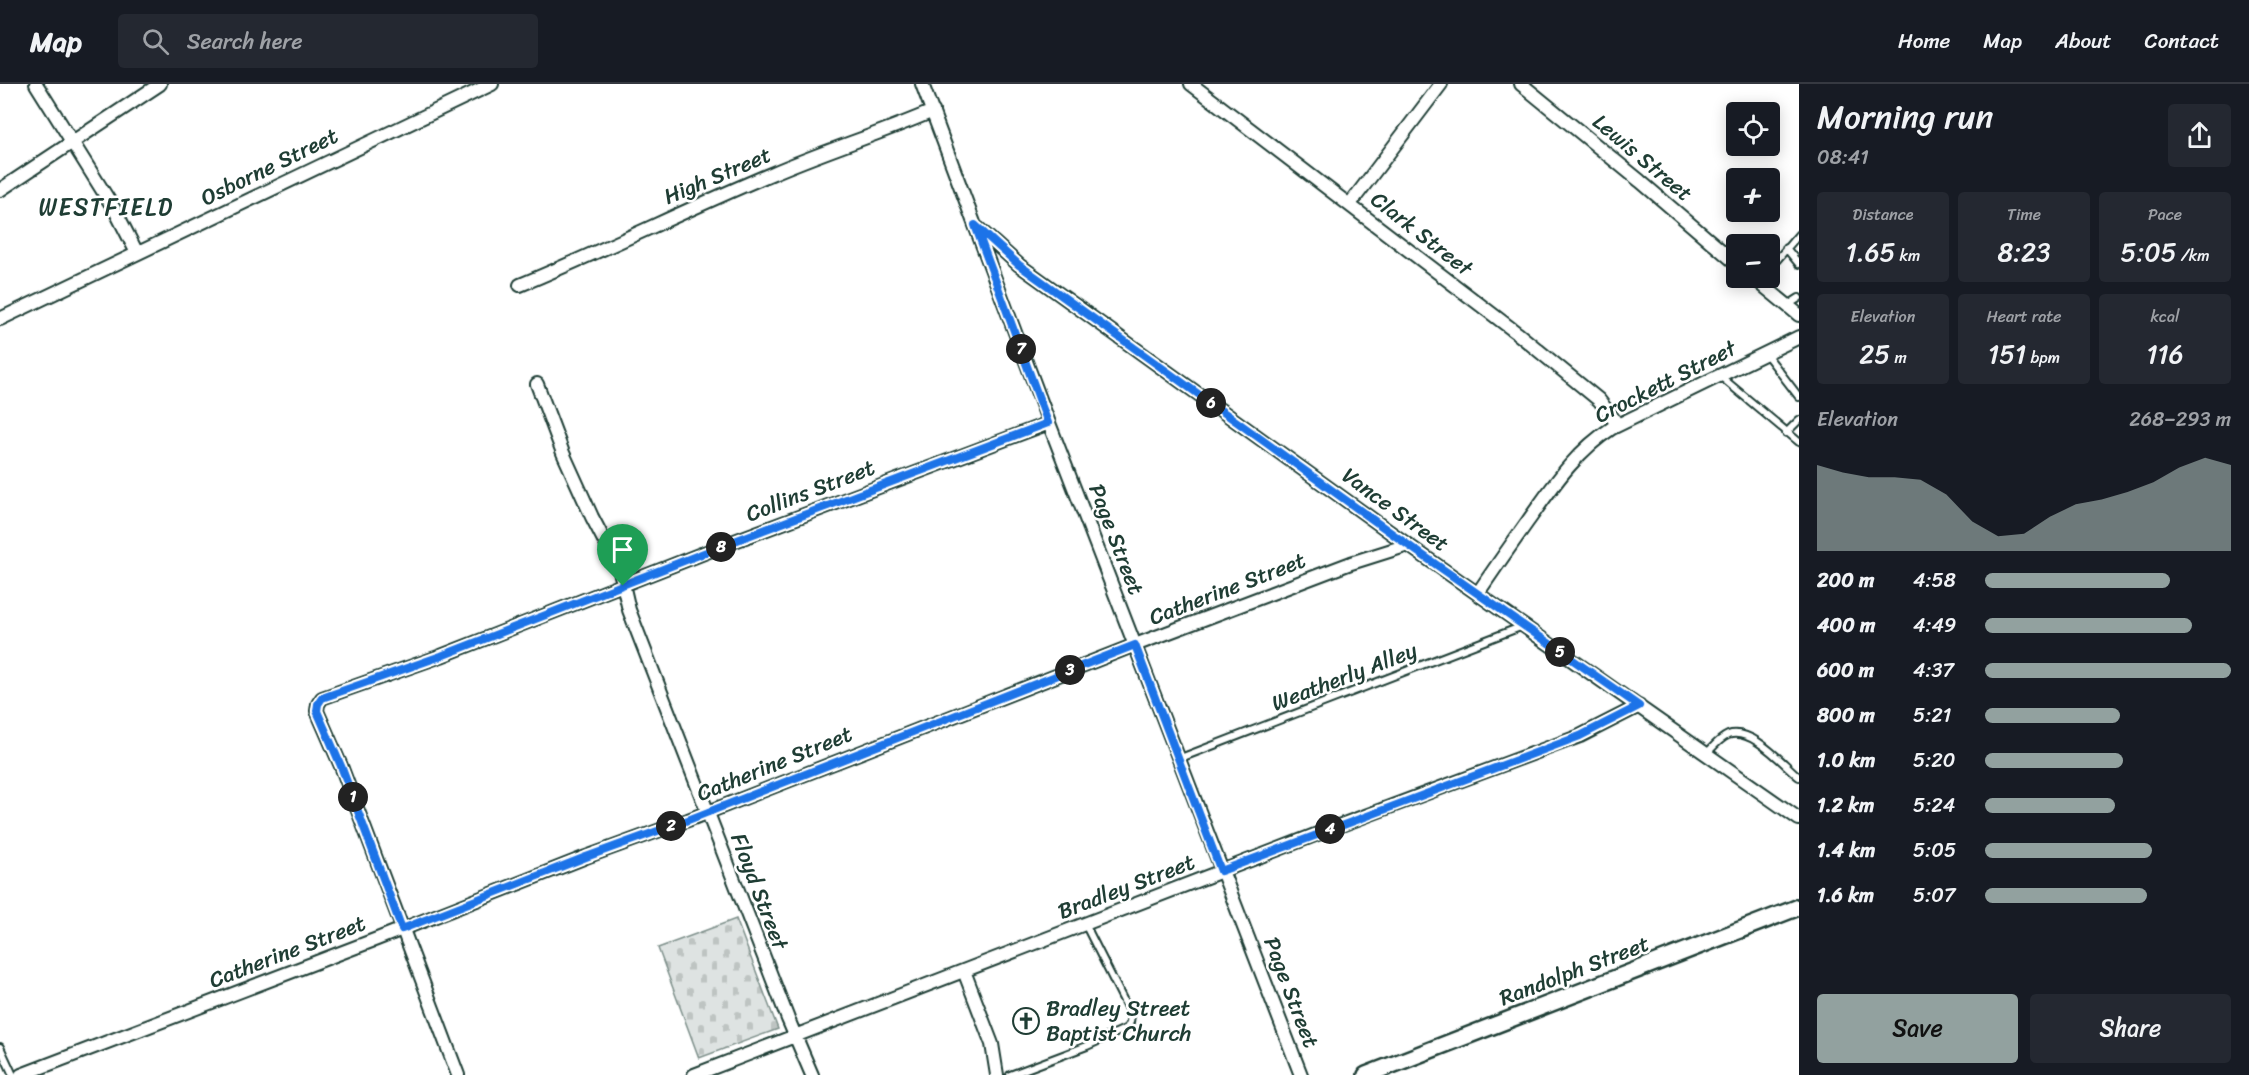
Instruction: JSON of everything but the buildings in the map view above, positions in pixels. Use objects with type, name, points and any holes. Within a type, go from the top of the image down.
[{"type":"street","points":[[36,84],[116,212],[137,253]]},
{"type":"street","points":[[0,189],[160,84]]},
{"type":"street","name":"Osborne Street","points":[[0,319],[492,84]]},
{"type":"street","name":"Page Street","points":[[922,84],[1048,423],[1301,1075]]},
{"type":"street","name":"Clark Street","points":[[1191,84],[1517,333],[1599,400],[1618,425]]},
{"type":"street","points":[[1350,204],[1441,84]]},
{"type":"street","name":"Lewis Street","points":[[1521,84],[1726,255]]},
{"type":"street","name":"High Street","points":[[520,285],[590,256],[633,234],[772,173],[933,111]]},
{"type":"street","name":"Vance Street","points":[[975,225],[1019,265],[1408,545],[1799,819]]},
{"type":"street","points":[[1768,288],[1799,315]]},
{"type":"street","name":"Crockett Street","points":[[1478,593],[1559,477],[1580,453],[1599,437],[1618,425],[1799,337]]},
{"type":"street","points":[[537,384],[563,453],[592,518],[617,564],[623,586]]},
{"type":"street","name":"Collins Street","points":[[458,1075],[341,766],[317,711],[322,698],[441,656],[732,542],[1048,423]]},
{"type":"street","name":"Catherine Street","points":[[21,1075],[1135,645],[1351,563],[1408,545]]},
{"type":"street","name":"Floyd Street","points":[[623,586],[629,610],[707,812],[812,1075]]},
{"type":"street","name":"Bradley Street","points":[[694,1075],[1221,871],[1580,736],[1639,706]]},
{"type":"street","name":"Randolph Street","points":[[1366,1075],[1799,907]]},
{"type":"street","points":[[964,970],[992,1044],[997,1075]]},
{"type":"lane","points":[[1780,256],[1799,234]]},
{"type":"lane","points":[[1786,248],[1799,264]]},
{"type":"lane","points":[[1788,306],[1799,298]]},
{"type":"lane","points":[[1766,354],[1799,397]]},
{"type":"lane","points":[[1720,376],[1786,434],[1799,442]]},
{"type":"lane","points":[[1786,434],[1799,420]]},
{"type":"lane","name":"Weatherly Alley","points":[[1178,759],[1523,626]]},
{"type":"lane","points":[[1706,754],[1720,739],[1739,733],[1754,739],[1799,777]]},
{"type":"lane","points":[[1010,1075],[1087,1046],[1126,1028],[1131,1022],[1131,1015],[1085,924]]},
{"type":"lane","points":[[0,1047],[13,1075]]},
{"type":"green space","points":[[736,919],[778,1029],[699,1058],[658,948]]},
{"type":"place","name":"Bradley Street Baptist Church","points":[[1026,1021]]},
{"type":"district","name":"WESTFIELD","points":[[106,207]]},
{"type":"route","points":[[975,225],[1019,265],[1408,545],[1639,706],[1580,736],[1522,759],[1449,784],[1221,871],[1135,645],[402,929],[341,766],[317,711],[318,704],[328,695],[441,656],[623,586],[732,542],[1048,423],[975,225]]}]
